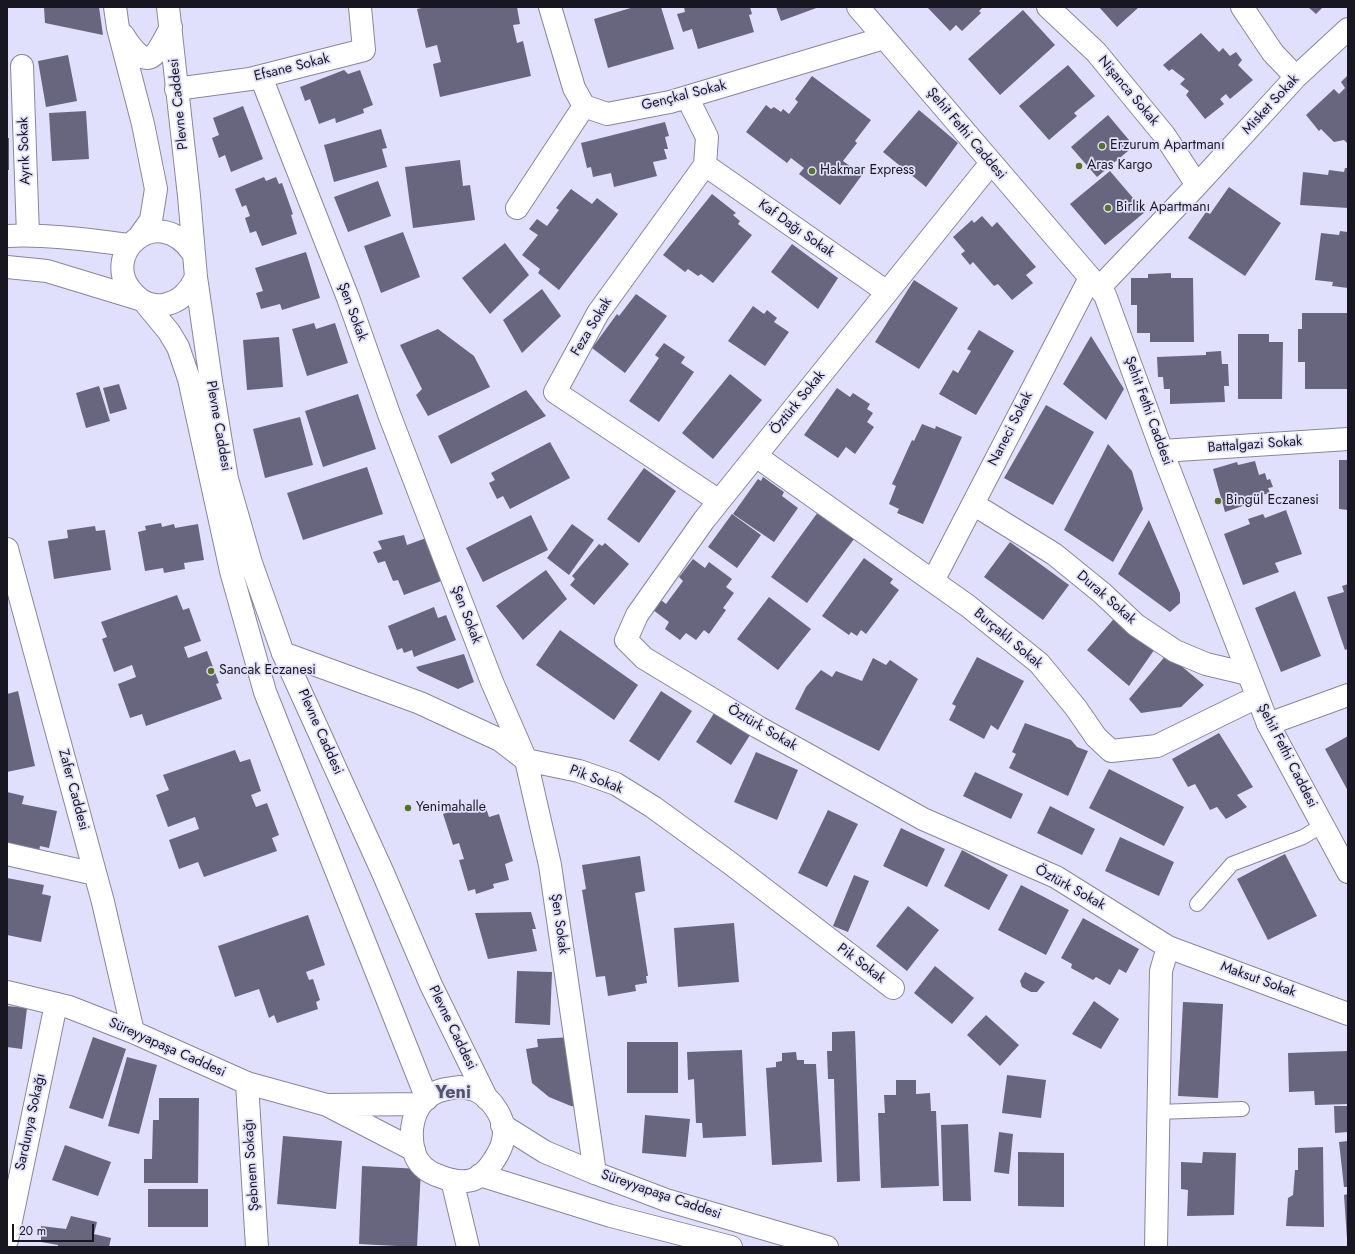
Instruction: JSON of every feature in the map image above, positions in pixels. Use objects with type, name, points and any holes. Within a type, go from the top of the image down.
[{"type":"street","name":"Efsane Sokak","points":[[176,89],[261,77],[364,50],[360,7]]},
{"type":"street","points":[[517,208],[584,106],[574,88],[550,7]]},
{"type":"street","name":"Şehit Fethi Caddesi","points":[[858,7],[1105,295],[1162,451],[1268,724],[1348,872]]},
{"type":"street","name":"Nişanca Sokak","points":[[1048,7],[1096,52],[1165,136],[1197,185]]},
{"type":"street","points":[[1242,7],[1273,53],[1296,77]]},
{"type":"street","name":"Plevne Caddesi","points":[[117,17],[134,53],[144,58],[155,55],[170,17]]},
{"type":"street","name":"Plevne Caddesi","points":[[117,17],[143,124],[156,189],[150,220],[135,241]]},
{"type":"street","name":"Plevne Caddesi","points":[[170,17],[193,253]]},
{"type":"street","name":"Misket Sokak","points":[[1094,283],[1197,185],[1296,77],[1348,29]]},
{"type":"street","name":"Gençkal Sokak","points":[[584,106],[607,114],[687,97],[884,38]]},
{"type":"street","name":"Ayrık Sokak","points":[[18,236],[22,66]]},
{"type":"street","name":"Şen Sokak","points":[[261,77],[348,298],[389,414],[489,674],[526,760],[550,865],[595,1173]]},
{"type":"street","points":[[687,97],[707,137],[705,165]]},
{"type":"street","name":"Öztürk Sokak","points":[[991,163],[719,501],[637,615],[626,640],[644,658],[758,727],[923,819],[1056,877],[1168,947]]},
{"type":"street","name":"Kaf Dağı Sokak","points":[[705,165],[888,292]]},
{"type":"street","name":"Feza Sokak","points":[[705,165],[598,313],[555,392],[719,501]]},
{"type":"street","points":[[7,267],[47,271],[142,302],[162,305],[173,302],[183,296],[191,288],[196,277],[193,253],[186,242],[176,234],[164,231],[151,232],[135,241],[123,262],[124,280],[130,290],[142,302]]},
{"type":"street","points":[[18,236],[135,241]]},
{"type":"street","name":"Plevne Caddesi","points":[[196,277],[210,381],[227,479],[251,563],[283,653],[383,873],[431,986],[487,1099]]},
{"type":"street","name":"Naneci Sokak","points":[[933,581],[973,504],[1094,283]]},
{"type":"street","name":"Plevne Caddesi","points":[[142,302],[169,332],[178,347],[190,380],[231,571],[265,692],[424,1101]]},
{"type":"street","name":"Battalgazi Sokak","points":[[1162,451],[1348,439]]},
{"type":"street","name":"Burçaklı Sokak","points":[[756,456],[968,606],[1039,663],[1076,708],[1096,737],[1111,751],[1157,746],[1257,697]]},
{"type":"street","name":"Durak Sokak","points":[[973,504],[1054,554],[1102,593],[1136,625],[1175,651],[1206,664],[1248,674]]},
{"type":"street","name":"Zafer Caddesi","points":[[7,549],[13,596],[95,874],[133,1032]]},
{"type":"street","name":"Pik Sokak","points":[[283,653],[420,703],[500,740],[526,760],[579,771],[616,784],[653,807],[893,988]]},
{"type":"street","points":[[1268,724],[1348,694]]},
{"type":"street","points":[[7,854],[95,874]]},
{"type":"street","points":[[1156,1247],[1161,971],[1168,947]]},
{"type":"street","name":"Maksut Sokak","points":[[1168,947],[1348,1014]]},
{"type":"street","name":"Süreyyapaşa Caddesi","points":[[7,992],[69,1007],[133,1032],[247,1083],[327,1106]]},
{"type":"street","name":"Sardunya Sokağı","points":[[7,1240],[56,1004]]},
{"type":"street","name":"Şebnem Sokağı","points":[[247,1083],[257,1247]]},
{"type":"street","points":[[327,1106],[424,1101],[443,1090],[460,1087],[475,1090],[487,1099],[497,1110],[502,1125],[504,1140],[490,1166],[473,1180],[452,1180],[431,1173],[416,1159],[412,1130],[415,1115],[424,1101]]},
{"type":"street","points":[[327,1106],[414,1150]]},
{"type":"street","name":"Süreyyapaşa Caddesi","points":[[502,1125],[544,1152],[666,1200],[827,1247]]},
{"type":"street","name":"Süreyyapaşa Caddesi","points":[[480,1175],[612,1216],[731,1247]]},
{"type":"street","points":[[452,1180],[468,1247]]},
{"type":"lane","points":[[1197,904],[1232,864],[1303,837],[1323,826]]},
{"type":"lane","points":[[1158,1112],[1242,1109]]},
{"type":"building","points":[[44,7],[99,7],[103,35],[45,23]]},
{"type":"building","points":[[426,7],[517,7],[520,24],[513,25],[517,43],[523,41],[531,76],[440,97],[433,64],[441,62],[437,45],[426,48],[417,9]]},
{"type":"building","points":[[634,7],[661,7],[674,49],[608,68],[594,19]]},
{"type":"building","points":[[684,7],[750,7],[752,14],[749,15],[754,32],[698,49],[692,29],[683,32],[677,14],[685,12]]},
{"type":"building","points":[[776,7],[819,7],[781,21]]},
{"type":"building","points":[[983,7],[979,11],[981,13],[962,31],[956,25],[950,31],[928,8]]},
{"type":"building","points":[[1099,7],[1139,7],[1117,27]]},
{"type":"building","points":[[1308,7],[1323,7],[1316,14]]},
{"type":"building","points":[[1023,10],[1055,45],[1000,95],[968,59]]},
{"type":"building","points":[[1201,33],[1219,52],[1223,48],[1230,56],[1236,52],[1242,60],[1238,65],[1253,80],[1230,99],[1226,94],[1220,99],[1224,104],[1205,119],[1186,95],[1189,91],[1180,84],[1185,79],[1172,69],[1169,71],[1163,65]]},
{"type":"building","points":[[68,55],[77,101],[46,107],[38,61]]},
{"type":"building","points":[[1068,65],[1095,96],[1074,113],[1077,116],[1049,140],[1019,106]]},
{"type":"building","points":[[344,70],[348,74],[360,70],[373,105],[363,109],[364,113],[336,123],[335,118],[319,124],[310,99],[305,101],[300,87]]},
{"type":"building","points":[[1348,75],[1348,144],[1344,140],[1334,142],[1321,129],[1319,131],[1306,115],[1334,89],[1339,94],[1345,88],[1341,82]]},
{"type":"building","points":[[812,76],[871,120],[855,141],[857,143],[843,161],[862,175],[840,205],[799,174],[804,168],[791,158],[787,163],[746,132],[766,105],[771,109],[774,107],[781,112],[783,109],[789,114],[798,102],[795,99]]},
{"type":"building","points":[[243,106],[263,159],[231,172],[225,155],[219,158],[212,138],[219,135],[213,118]]},
{"type":"building","points":[[919,110],[958,143],[926,187],[883,152]]},
{"type":"building","points":[[86,111],[89,159],[52,161],[49,113]]},
{"type":"building","name":"Erzurum Apartmanı","points":[[1108,115],[1134,146],[1097,177],[1071,147]]},
{"type":"building","points":[[665,122],[669,136],[665,137],[668,149],[664,149],[667,159],[653,162],[657,176],[614,187],[611,173],[593,177],[591,167],[587,168],[581,143]]},
{"type":"building","points":[[381,129],[387,148],[382,149],[387,167],[334,182],[324,145]]},
{"type":"building","points":[[7,138],[9,138],[9,170],[7,170]]},
{"type":"building","points":[[460,160],[463,186],[470,185],[475,220],[413,228],[405,167]]},
{"type":"building","points":[[1345,168],[1348,168],[1348,208],[1300,205],[1303,172],[1328,175],[1329,170],[1344,172]]},
{"type":"building","name":"Birlik Apartmanı","points":[[1110,171],[1145,212],[1105,245],[1070,204]]},
{"type":"building","points":[[264,177],[266,181],[276,177],[279,184],[282,183],[293,214],[291,215],[297,234],[262,246],[256,231],[250,233],[245,218],[250,216],[246,205],[242,207],[235,189]]},
{"type":"building","points":[[378,181],[391,216],[348,232],[334,197]]},
{"type":"building","points":[[1229,187],[1281,223],[1245,276],[1188,238],[1206,212],[1210,214]]},
{"type":"building","points":[[571,189],[592,204],[597,198],[618,214],[559,290],[538,273],[540,269],[522,255],[538,235],[529,229],[537,219],[547,226],[559,210],[556,208]]},
{"type":"building","points":[[712,194],[736,213],[733,215],[740,221],[738,224],[752,235],[713,283],[701,274],[698,276],[688,269],[685,272],[663,255]]},
{"type":"building","points":[[982,216],[992,227],[997,222],[1036,267],[1026,275],[1033,283],[1012,300],[998,284],[994,286],[973,262],[970,265],[961,254],[965,251],[953,237],[972,220],[974,223]]},
{"type":"building","points":[[1340,231],[1348,232],[1348,288],[1332,286],[1333,282],[1315,280],[1321,233],[1339,235]]},
{"type":"building","points":[[403,232],[420,277],[381,293],[364,246]]},
{"type":"building","points":[[505,243],[529,275],[490,314],[462,278]]},
{"type":"building","points":[[792,244],[838,278],[818,309],[771,272]]},
{"type":"building","points":[[306,252],[320,298],[282,310],[280,304],[261,309],[256,293],[263,291],[255,268]]},
{"type":"building","points":[[1171,273],[1171,278],[1193,278],[1194,342],[1150,342],[1150,333],[1137,333],[1137,305],[1131,305],[1131,278],[1148,278],[1148,274]]},
{"type":"building","points":[[914,280],[958,308],[919,369],[875,342]]},
{"type":"building","points":[[542,289],[561,316],[522,353],[503,320]]},
{"type":"building","points":[[636,294],[667,316],[625,373],[592,348],[617,314],[619,316]]},
{"type":"building","points":[[753,306],[764,314],[767,310],[777,318],[774,322],[789,332],[765,366],[728,341]]},
{"type":"building","points":[[1302,313],[1348,313],[1348,389],[1305,389],[1305,362],[1298,362],[1298,329],[1302,329]]},
{"type":"building","points":[[314,323],[316,329],[335,323],[348,363],[307,376],[292,329]]},
{"type":"building","points":[[438,329],[474,356],[490,387],[428,416],[416,395],[422,389],[400,345]]},
{"type":"building","points":[[979,330],[1014,351],[976,415],[939,394],[953,370],[958,373],[971,351],[967,349]]},
{"type":"building","points":[[1238,334],[1269,334],[1269,342],[1283,342],[1282,399],[1238,399]]},
{"type":"building","points":[[1091,336],[1124,389],[1106,420],[1063,384]]},
{"type":"building","points":[[279,337],[283,387],[247,390],[243,340]]},
{"type":"building","points":[[664,343],[685,357],[681,363],[694,372],[659,422],[629,401],[659,358],[655,355]]},
{"type":"building","points":[[1221,351],[1222,364],[1228,364],[1229,386],[1224,386],[1225,402],[1170,404],[1170,389],[1164,389],[1163,377],[1158,377],[1157,357],[1206,355],[1206,352]]},
{"type":"building","points":[[730,374],[762,400],[713,459],[682,433]]},
{"type":"building","points":[[119,384],[127,409],[110,414],[103,388]]},
{"type":"building","points":[[99,386],[110,421],[86,428],[76,393]]},
{"type":"building","points":[[837,388],[850,397],[853,393],[870,404],[867,409],[873,413],[867,422],[874,427],[855,454],[846,447],[838,458],[804,435]]},
{"type":"building","points":[[526,390],[546,416],[451,464],[438,436]]},
{"type":"building","points":[[358,394],[376,449],[323,467],[305,411]]},
{"type":"building","points":[[1046,405],[1094,432],[1053,505],[1004,478]]},
{"type":"building","points":[[300,417],[313,465],[265,478],[253,429]]},
{"type":"building","points":[[922,424],[935,429],[936,426],[962,437],[923,524],[897,513],[899,509],[889,504],[896,486],[892,484],[912,440],[914,441]]},
{"type":"building","points":[[550,442],[570,478],[510,509],[503,496],[497,499],[489,483],[495,480],[491,473]]},
{"type":"building","points":[[1108,444],[1132,471],[1143,509],[1113,562],[1064,530]]},
{"type":"building","points":[[1339,460],[1348,460],[1348,510],[1339,509]]},
{"type":"building","points":[[1255,461],[1259,475],[1265,473],[1267,480],[1270,479],[1273,487],[1268,488],[1270,493],[1262,495],[1263,499],[1225,512],[1213,469],[1237,462],[1238,465]]},
{"type":"building","points":[[367,467],[383,514],[303,540],[287,493]]},
{"type":"building","points":[[644,468],[676,491],[639,543],[607,519]]},
{"type":"building","points":[[763,477],[784,492],[782,496],[798,508],[774,542],[733,514],[758,479],[761,481]]},
{"type":"building","points":[[1286,510],[1302,554],[1275,563],[1279,572],[1243,585],[1224,534],[1250,524],[1248,519],[1263,514],[1265,518]]},
{"type":"building","points":[[818,512],[854,539],[807,603],[771,577]]},
{"type":"building","points":[[732,514],[761,535],[737,568],[708,547]]},
{"type":"building","points":[[531,515],[548,550],[483,582],[466,548]]},
{"type":"building","points":[[1149,520],[1180,593],[1180,603],[1170,612],[1118,574]]},
{"type":"building","points":[[161,523],[162,527],[174,524],[175,528],[198,524],[204,560],[184,563],[185,569],[164,573],[163,568],[145,571],[138,532],[146,530],[145,526]]},
{"type":"building","points":[[572,524],[594,540],[569,575],[547,558]]},
{"type":"building","points":[[95,526],[96,531],[105,530],[111,570],[54,579],[48,541],[68,538],[67,530]]},
{"type":"building","points":[[404,535],[407,545],[429,537],[444,580],[404,595],[398,580],[393,581],[385,561],[378,563],[373,552],[382,549],[378,541]]},
{"type":"building","points":[[1010,542],[1069,585],[1043,620],[984,577]]},
{"type":"building","points":[[605,543],[629,564],[594,605],[570,585],[575,579],[572,576],[599,544],[602,546]]},
{"type":"building","points":[[864,558],[893,579],[890,583],[899,590],[866,634],[861,630],[857,636],[851,632],[849,635],[822,616]]},
{"type":"building","points":[[693,559],[705,568],[709,562],[732,579],[726,587],[734,593],[723,608],[726,610],[709,634],[704,630],[696,640],[686,633],[680,640],[665,629],[669,622],[653,610],[661,600],[666,604],[683,581],[679,577]]},
{"type":"building","points":[[546,570],[567,599],[523,640],[496,606]]},
{"type":"building","points":[[1348,584],[1348,649],[1345,650],[1327,597],[1344,592],[1342,586]]},
{"type":"building","points":[[1295,591],[1321,656],[1281,672],[1255,608]]},
{"type":"building","points":[[177,595],[183,610],[189,608],[201,641],[184,647],[188,658],[207,651],[219,683],[216,684],[222,699],[146,726],[142,714],[130,718],[118,684],[136,677],[132,665],[114,672],[102,639],[107,637],[101,622]]},
{"type":"building","points":[[769,597],[811,629],[778,670],[737,639]]},
{"type":"building","points":[[434,607],[438,618],[446,615],[456,640],[414,657],[412,650],[404,653],[402,648],[397,650],[388,626]]},
{"type":"building","points":[[1118,614],[1157,646],[1129,686],[1087,650]]},
{"type":"building","points":[[560,630],[638,685],[614,720],[536,665]]},
{"type":"building","points":[[464,654],[474,682],[458,689],[419,671],[416,667]]},
{"type":"building","points":[[1167,654],[1204,685],[1181,707],[1141,713],[1129,699]]},
{"type":"building","points":[[977,657],[1024,681],[998,730],[991,725],[984,739],[949,720],[956,706],[952,704]]},
{"type":"building","points":[[873,658],[886,665],[890,660],[918,679],[879,751],[795,709],[806,687],[821,670],[832,677],[836,671],[862,681]]},
{"type":"building","points":[[18,691],[35,766],[7,772],[7,694]]},
{"type":"building","points":[[661,691],[692,711],[659,761],[629,741]]},
{"type":"building","points":[[716,710],[752,732],[731,765],[696,742]]},
{"type":"building","points":[[1025,723],[1071,740],[1077,747],[1088,751],[1068,796],[1009,768],[1016,754],[1012,752]]},
{"type":"building","points":[[1219,733],[1253,787],[1237,795],[1247,807],[1226,819],[1217,807],[1210,810],[1195,784],[1188,787],[1172,759]]},
{"type":"building","points":[[1348,736],[1348,791],[1325,749]]},
{"type":"building","points":[[235,750],[240,762],[250,759],[261,791],[251,795],[256,807],[267,803],[279,835],[272,838],[277,851],[204,877],[198,862],[179,869],[169,840],[199,829],[195,817],[168,827],[156,795],[169,790],[163,775]]},
{"type":"building","points":[[756,752],[798,770],[777,820],[734,802]]},
{"type":"building","points":[[1109,769],[1184,807],[1164,846],[1089,808]]},
{"type":"building","points":[[975,772],[1023,794],[1011,819],[963,796]]},
{"type":"building","points":[[7,792],[24,796],[22,804],[57,811],[49,848],[40,846],[39,852],[7,845]]},
{"type":"building","points":[[484,802],[489,817],[499,814],[513,861],[505,864],[509,880],[493,884],[494,888],[476,894],[475,889],[468,891],[459,860],[464,859],[459,843],[453,845],[443,814],[449,812],[448,809],[467,803],[469,807]]},
{"type":"building","points":[[1050,806],[1095,829],[1082,855],[1037,833]]},
{"type":"building","points":[[828,810],[858,824],[827,887],[798,873]]},
{"type":"building","points":[[901,828],[945,849],[927,887],[883,866]]},
{"type":"building","points":[[1120,837],[1174,862],[1159,896],[1105,871]]},
{"type":"building","points":[[962,850],[1008,875],[989,910],[944,886]]},
{"type":"building","points":[[1285,854],[1317,916],[1268,940],[1237,879]]},
{"type":"building","points":[[640,856],[645,891],[635,893],[648,976],[646,976],[647,983],[635,985],[636,991],[608,996],[605,976],[596,977],[582,890],[586,889],[582,865]]},
{"type":"building","points":[[854,875],[869,881],[848,932],[833,926]]},
{"type":"building","points":[[7,878],[44,885],[42,894],[51,896],[41,942],[7,935]]},
{"type":"building","points":[[1021,885],[1069,910],[1046,955],[998,930]]},
{"type":"building","points":[[908,906],[939,930],[907,971],[876,946]]},
{"type":"building","points":[[531,912],[536,929],[532,929],[537,951],[488,959],[475,913]]},
{"type":"building","points":[[308,915],[325,965],[306,972],[309,980],[313,979],[320,1000],[316,1002],[318,1009],[277,1023],[274,1015],[269,1018],[259,989],[235,997],[218,946]]},
{"type":"building","points":[[1083,918],[1139,949],[1126,973],[1119,969],[1110,985],[1096,977],[1093,980],[1071,968],[1072,964],[1061,958]]},
{"type":"building","points":[[734,923],[739,982],[678,987],[674,928]]},
{"type":"building","points":[[935,966],[974,998],[952,1024],[914,993]]},
{"type":"building","points":[[517,971],[552,972],[550,1025],[515,1023]]},
{"type":"building","points":[[1025,972],[1045,982],[1037,992],[1031,992],[1022,987],[1020,981]]},
{"type":"building","points":[[1094,1001],[1119,1019],[1101,1049],[1072,1034]]},
{"type":"building","points":[[1183,1002],[1223,1004],[1218,1098],[1178,1096]]},
{"type":"building","points":[[7,1006],[27,1008],[22,1049],[7,1047]]},
{"type":"building","points":[[986,1015],[1019,1045],[1000,1066],[967,1035]]},
{"type":"building","points":[[855,1031],[860,1181],[837,1182],[834,1079],[828,1079],[827,1051],[832,1051],[832,1032]]},
{"type":"building","points":[[93,1037],[126,1049],[103,1119],[69,1108]]},
{"type":"building","points":[[572,1037],[582,1107],[571,1106],[549,1097],[532,1083],[526,1049],[538,1047],[537,1039]]},
{"type":"building","points":[[627,1042],[678,1042],[678,1093],[627,1093]]},
{"type":"building","points":[[742,1050],[746,1136],[703,1138],[702,1123],[696,1123],[694,1079],[688,1080],[687,1052]]},
{"type":"building","points":[[1348,1051],[1348,1104],[1315,1105],[1314,1091],[1289,1092],[1288,1053]]},
{"type":"building","points":[[796,1052],[797,1060],[804,1060],[804,1064],[816,1064],[822,1162],[772,1165],[766,1068],[776,1067],[776,1062],[782,1061],[782,1053]]},
{"type":"building","points":[[127,1057],[157,1065],[139,1134],[108,1126]]},
{"type":"building","points":[[1007,1075],[1046,1080],[1041,1118],[1002,1113]]},
{"type":"building","points":[[896,1080],[916,1080],[916,1094],[930,1093],[931,1111],[936,1111],[939,1186],[881,1188],[878,1113],[885,1113],[884,1095],[896,1095]]},
{"type":"building","points":[[159,1098],[199,1098],[198,1183],[144,1183],[144,1159],[152,1159],[153,1120],[159,1120]]},
{"type":"building","points":[[1334,1106],[1348,1106],[1348,1132],[1335,1133]]},
{"type":"building","points":[[645,1115],[690,1119],[686,1157],[642,1153]]},
{"type":"building","points":[[968,1124],[971,1201],[943,1201],[941,1125]]},
{"type":"building","points":[[999,1132],[1013,1134],[1009,1174],[994,1172]]},
{"type":"building","points":[[283,1136],[342,1141],[336,1209],[277,1204]]},
{"type":"building","points":[[1348,1141],[1348,1187],[1344,1187],[1339,1142]]},
{"type":"building","points":[[65,1145],[111,1162],[98,1196],[52,1180]]},
{"type":"building","points":[[1323,1147],[1324,1227],[1286,1226],[1288,1198],[1293,1195],[1295,1170],[1298,1170],[1298,1148]]},
{"type":"building","points":[[1018,1152],[1064,1153],[1064,1207],[1018,1206]]},
{"type":"building","points":[[1203,1152],[1236,1153],[1234,1215],[1187,1216],[1188,1190],[1181,1189],[1181,1162],[1202,1163]]},
{"type":"building","points":[[362,1166],[421,1169],[417,1247],[359,1244]]},
{"type":"building","points":[[148,1189],[208,1189],[208,1227],[148,1227]]},
{"type":"building","points":[[1348,1194],[1348,1239],[1347,1239],[1344,1195]]},
{"type":"building","points":[[71,1216],[97,1222],[94,1234],[111,1238],[109,1247],[58,1247],[58,1245],[41,1242],[41,1226],[66,1229]]},
{"type":"place","name":"Erzurum Apartmanı","points":[[1102,146]]},
{"type":"place","name":"Aras Kargo","points":[[1079,166]]},
{"type":"place","name":"Hakmar Express","points":[[812,171]]},
{"type":"place","name":"Birlik Apartmanı","points":[[1108,208]]},
{"type":"place","name":"Bingül Eczanesi","points":[[1218,501]]},
{"type":"place","name":"Sancak Eczanesi","points":[[211,671]]},
{"type":"place","name":"Yenimahalle","points":[[408,808]]},
{"type":"district","name":"Yeni","points":[[453,1094]]}]
